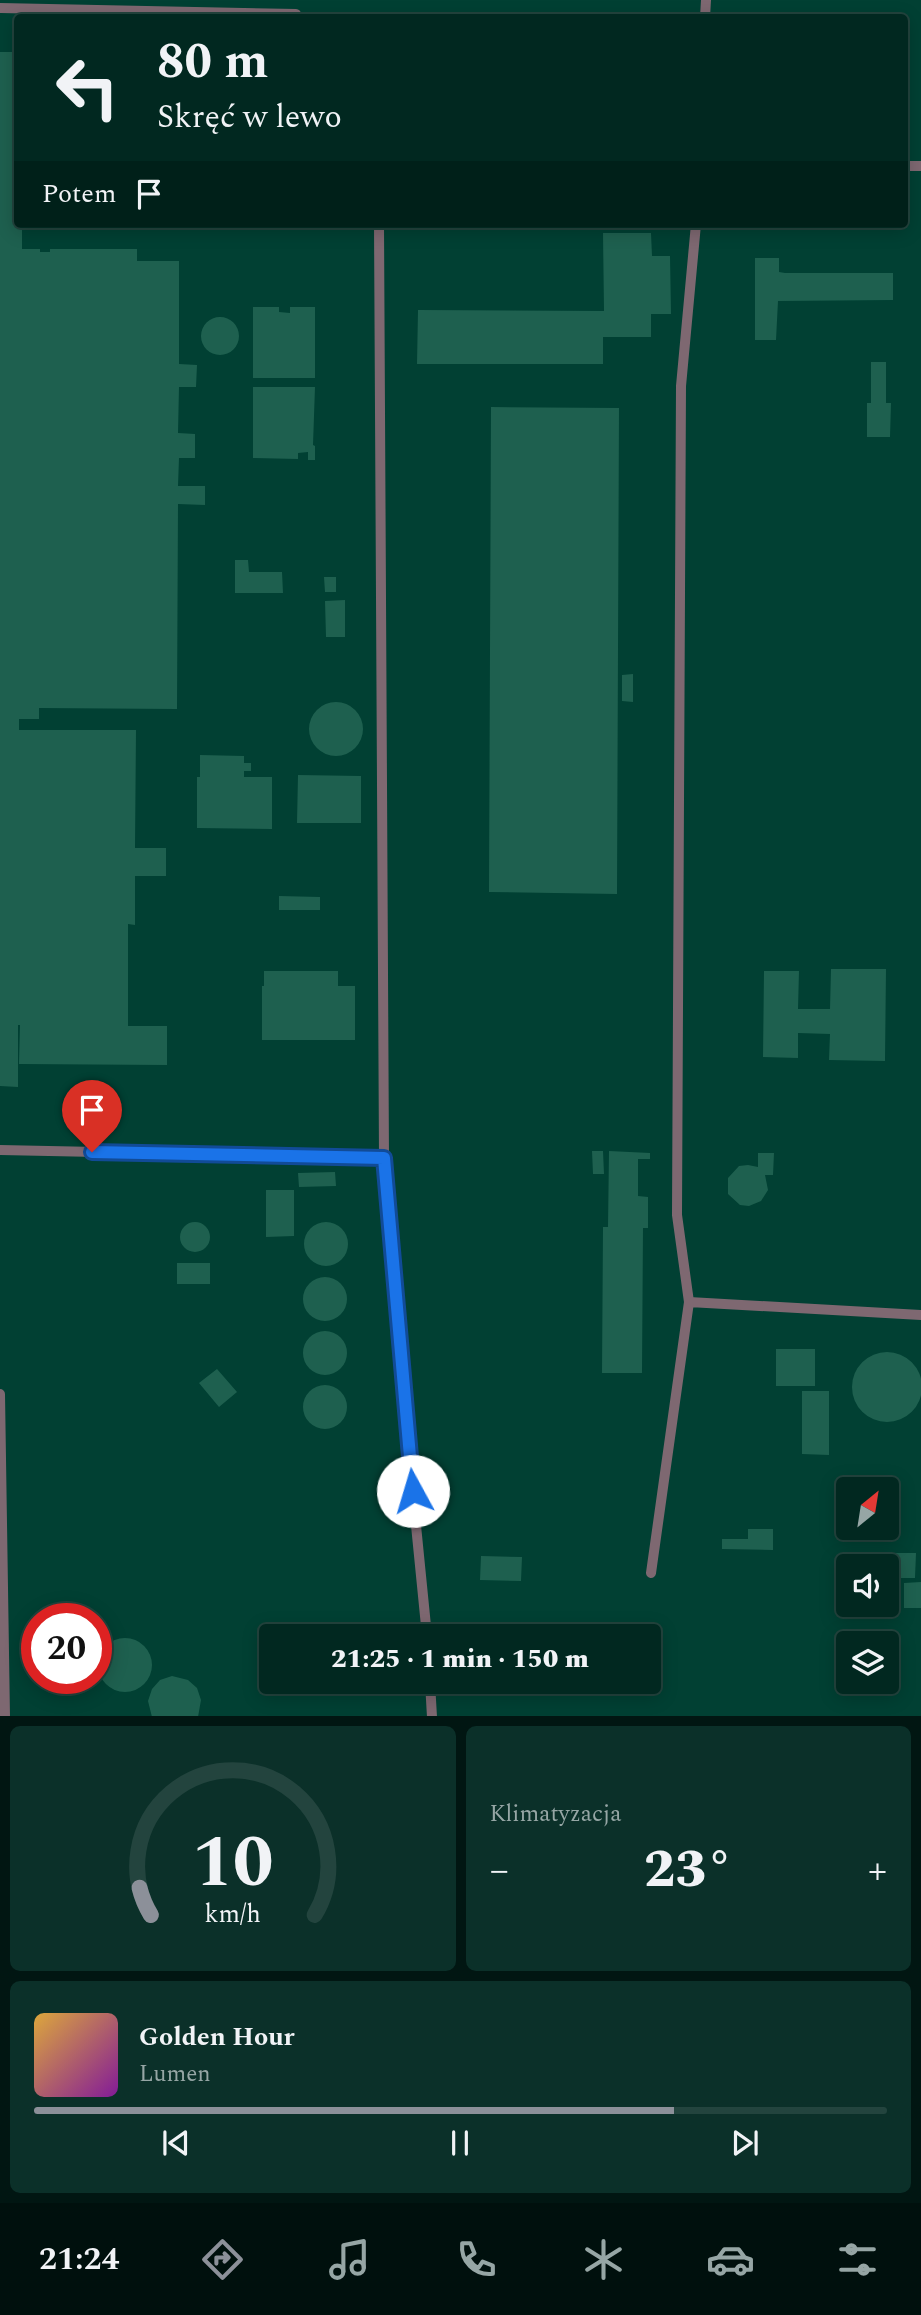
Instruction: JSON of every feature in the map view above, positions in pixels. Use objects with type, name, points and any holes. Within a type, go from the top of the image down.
[{"type":"lane","points":[[0,8],[222,14]]},
{"type":"lane","points":[[379,228],[384,1158],[426,1624]]},
{"type":"lane","points":[[651,1573],[689,1302],[677,1216],[681,400],[696,228]]},
{"type":"lane","points":[[0,1150],[384,1158]]},
{"type":"lane","points":[[689,1302],[921,1315]]},
{"type":"lane","points":[[0,1394],[5,1716]]},
{"type":"lane","points":[[431,1694],[432,1716]]},
{"type":"shaded area","points":[[0,0],[921,0],[921,1716],[0,1716]]},
{"type":"building","points":[[0,52],[14,52],[14,228],[22,228],[22,249],[50,252],[50,249],[137,249],[137,261],[179,261],[179,364],[197,365],[196,387],[179,387],[178,433],[195,434],[195,458],[179,458],[178,486],[205,486],[205,505],[178,504],[177,709],[39,708],[39,719],[19,719],[19,730],[136,730],[135,848],[166,848],[166,876],[135,876],[135,925],[128,924],[128,1026],[167,1026],[167,1065],[19,1064],[18,1025],[18,1087],[0,1086]]},
{"type":"building","points":[[603,233],[651,233],[652,256],[670,256],[671,314],[651,314],[651,337],[603,337],[603,364],[417,364],[418,310],[604,311]]},
{"type":"building","points":[[755,258],[779,258],[779,272],[785,273],[893,273],[893,300],[778,301],[776,340],[755,340]]},
{"type":"building","points":[[253,307],[279,307],[279,312],[290,313],[290,307],[315,307],[315,378],[253,378]]},
{"type":"building","points":[[220,317],[233,323],[239,336],[233,349],[220,355],[207,349],[201,336],[207,323]]},
{"type":"building","points":[[871,362],[886,362],[886,403],[891,403],[890,437],[867,437],[867,403],[871,403]]},
{"type":"building","points":[[253,387],[315,387],[315,460],[308,460],[308,452],[298,453],[298,459],[253,458]]},
{"type":"building","points":[[491,407],[619,408],[617,894],[489,892]]},
{"type":"building","points":[[235,560],[248,560],[249,572],[282,572],[283,593],[235,593]]},
{"type":"building","points":[[324,577],[336,577],[336,592],[325,592]]},
{"type":"building","points":[[345,600],[345,637],[326,637],[325,601]]},
{"type":"building","points":[[633,674],[633,702],[622,701],[622,675]]},
{"type":"building","points":[[336,702],[355,710],[363,729],[355,748],[336,756],[317,748],[309,729],[317,710]]},
{"type":"building","points":[[200,755],[244,756],[244,763],[251,763],[251,771],[244,771],[244,777],[272,777],[272,829],[197,828]]},
{"type":"building","points":[[298,775],[361,776],[361,823],[297,823]]},
{"type":"building","points":[[279,896],[320,897],[320,910],[279,910]]},
{"type":"building","points":[[831,969],[886,969],[885,1061],[829,1060],[830,1034],[798,1033],[798,1058],[763,1057],[764,971],[799,971],[798,1009],[830,1009]]},
{"type":"building","points":[[264,971],[338,971],[338,986],[355,986],[355,1040],[262,1040]]},
{"type":"building","points":[[592,1151],[603,1151],[604,1174],[593,1174]]},
{"type":"building","points":[[609,1151],[650,1153],[650,1159],[638,1159],[638,1196],[648,1197],[648,1228],[643,1228],[642,1373],[602,1373],[603,1227],[608,1227]]},
{"type":"building","points":[[758,1153],[774,1153],[773,1175],[765,1175],[768,1190],[761,1201],[749,1206],[740,1205],[728,1194],[728,1178],[739,1166],[758,1167]]},
{"type":"building","points":[[335,1172],[336,1186],[299,1187],[298,1173]]},
{"type":"building","points":[[266,1190],[294,1190],[294,1236],[266,1237]]},
{"type":"building","points":[[195,1222],[201,1223],[209,1231],[209,1243],[201,1251],[195,1252],[189,1251],[181,1243],[180,1237],[181,1231],[189,1223]]},
{"type":"building","points":[[326,1222],[342,1228],[348,1244],[342,1260],[326,1266],[310,1260],[304,1244],[310,1228]]},
{"type":"building","points":[[177,1263],[210,1263],[210,1284],[177,1284]]},
{"type":"building","points":[[325,1277],[341,1283],[347,1299],[341,1315],[325,1321],[309,1315],[303,1299],[309,1283]]},
{"type":"building","points":[[325,1331],[340,1338],[347,1353],[340,1368],[325,1375],[310,1368],[303,1353],[310,1338]]},
{"type":"building","points":[[776,1349],[815,1349],[815,1386],[776,1386]]},
{"type":"building","points":[[887,1352],[906,1358],[916,1368],[922,1387],[916,1406],[906,1416],[887,1422],[868,1416],[858,1406],[852,1387],[858,1368],[868,1358]]},
{"type":"building","points":[[217,1369],[237,1392],[219,1407],[199,1383]]},
{"type":"building","points":[[325,1385],[341,1391],[347,1407],[341,1423],[325,1429],[309,1423],[303,1407],[309,1391]]},
{"type":"building","points":[[802,1391],[829,1391],[829,1455],[802,1454]]},
{"type":"building","points":[[748,1529],[773,1529],[773,1550],[722,1549],[722,1539],[748,1539]]},
{"type":"building","points":[[916,1553],[915,1578],[899,1578],[899,1554],[892,1554]]},
{"type":"building","points":[[481,1556],[522,1557],[521,1581],[480,1580]]},
{"type":"building","points":[[921,1582],[921,1608],[904,1608],[904,1583]]},
{"type":"building","points":[[125,1638],[135,1640],[144,1646],[150,1655],[150,1675],[144,1684],[125,1692],[112,1688],[112,1642]]},
{"type":"building","points":[[172,1676],[188,1680],[197,1688],[201,1700],[198,1716],[152,1716],[148,1701],[152,1689],[160,1680]]},
{"type":"route","points":[[92,1152],[384,1158],[413,1491]]}]
